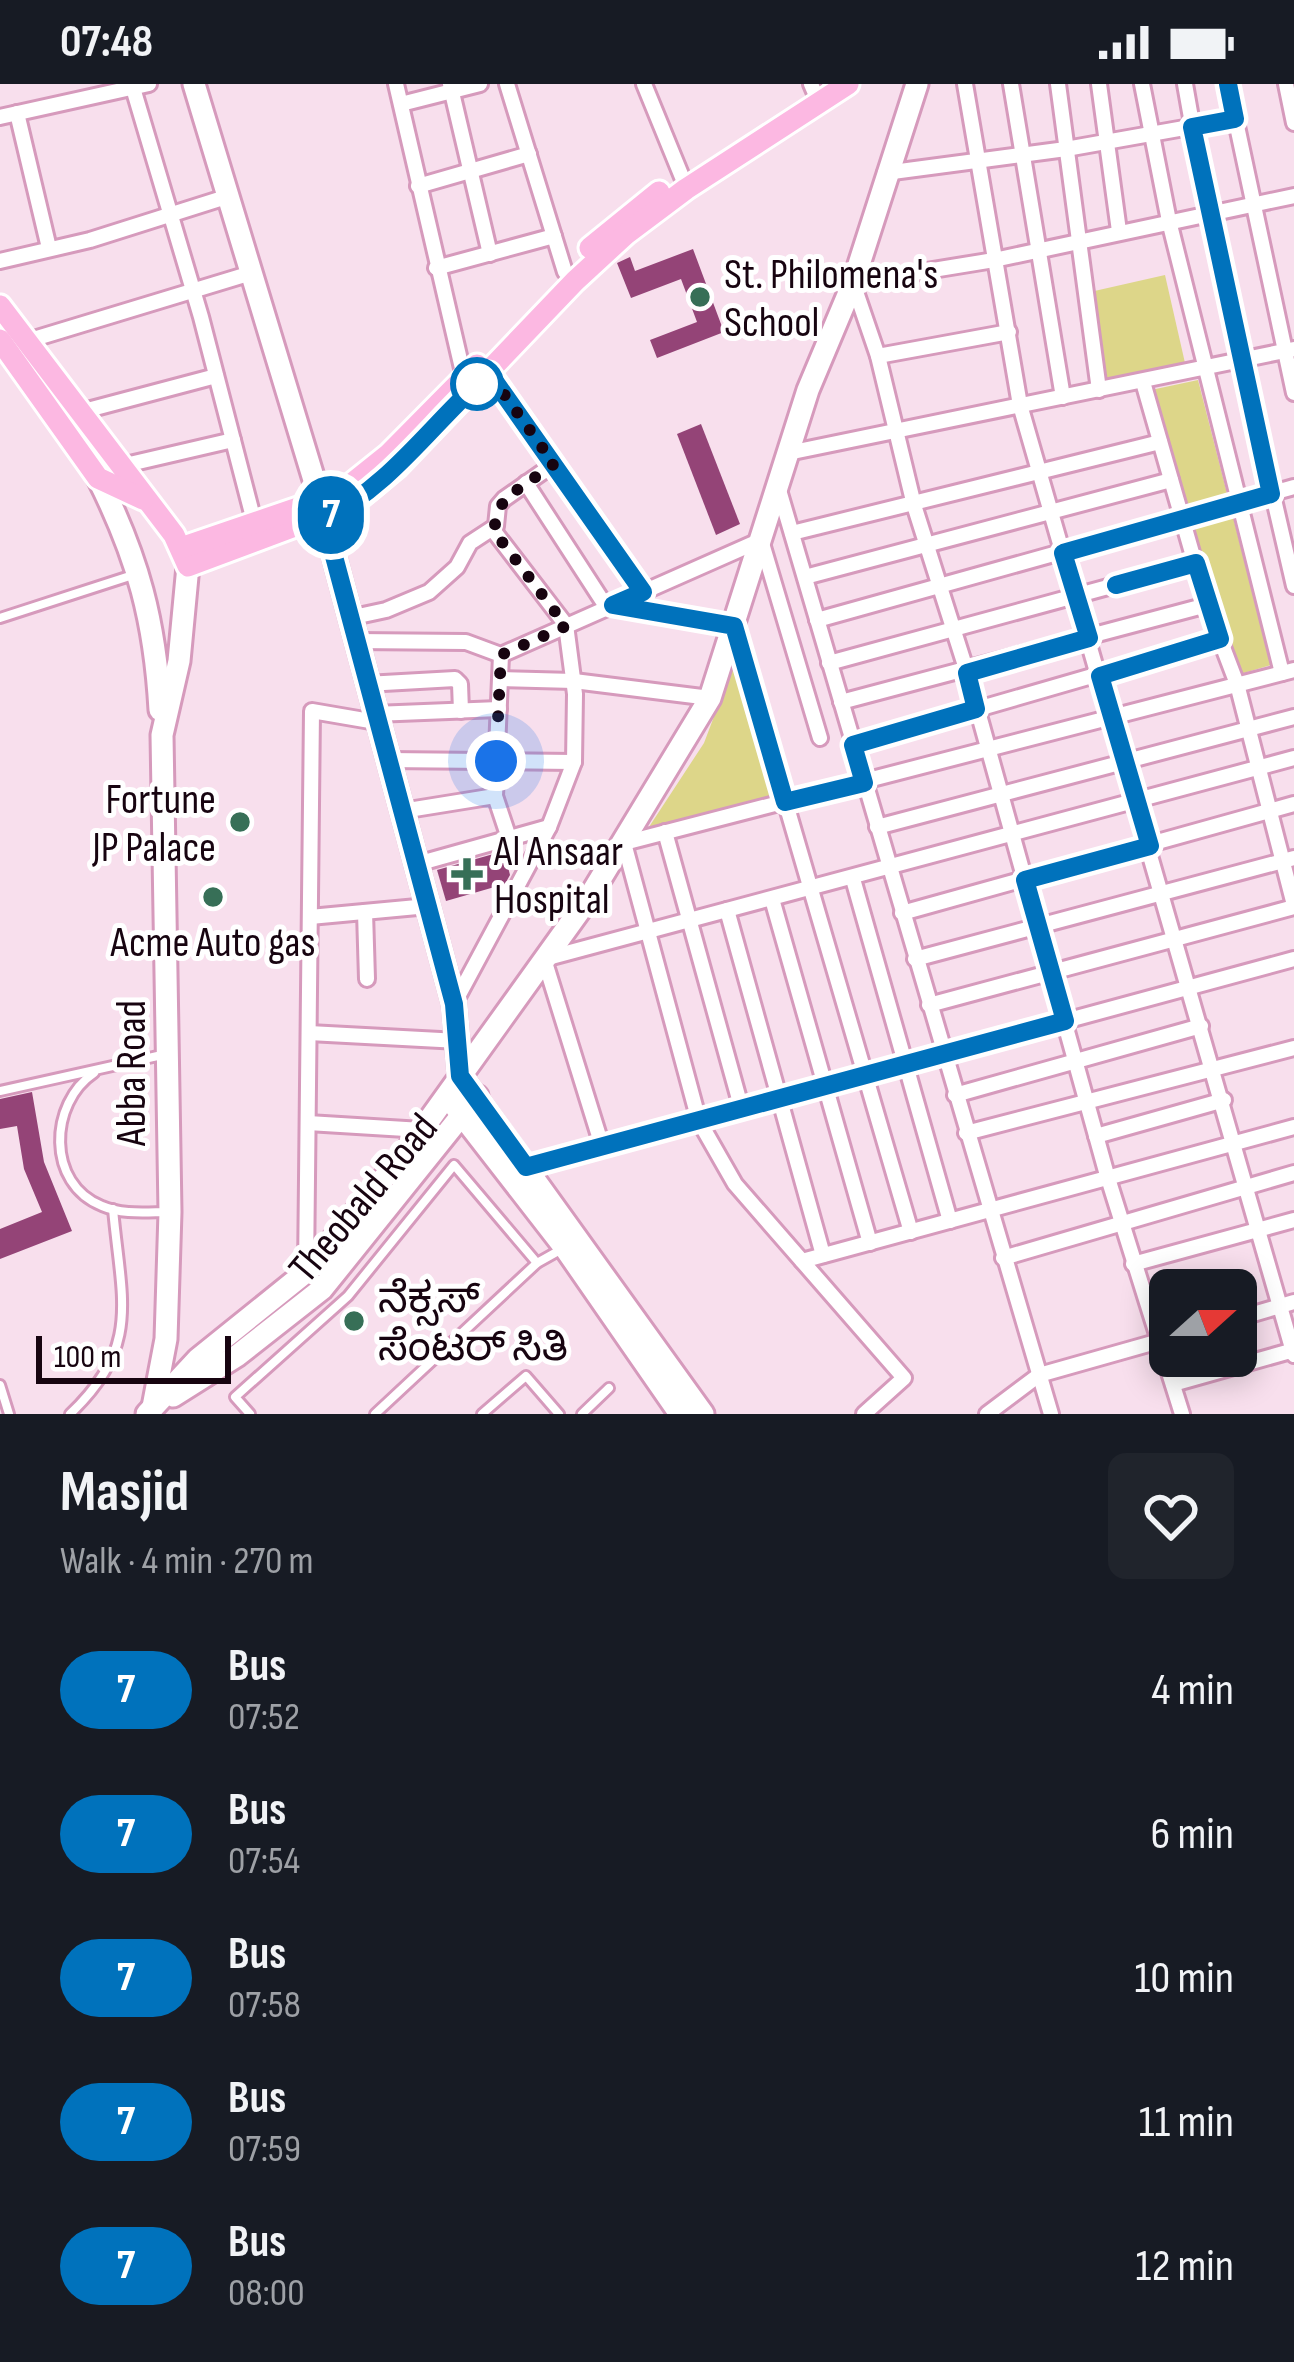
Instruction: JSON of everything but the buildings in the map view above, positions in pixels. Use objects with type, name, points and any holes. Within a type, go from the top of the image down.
[{"type":"main road","points":[[194,84],[323,511],[454,1004],[459,1041],[456,1095],[680,1414]]},
{"type":"main road","points":[[185,557],[323,511],[389,454],[464,377],[486,367],[626,234],[686,189],[848,84]]},
{"type":"main road","points":[[456,1095],[623,843],[710,698],[808,390],[853,283],[917,84]]},
{"type":"main road","points":[[185,557],[255,525],[351,506],[398,466],[565,272],[621,219],[817,86]]},
{"type":"main road","points":[[0,306],[185,557]]},
{"type":"main road","name":"Abba Road","points":[[0,340],[98,478],[137,573],[155,634],[162,735],[170,1212],[166,1339],[150,1411]]},
{"type":"main road","points":[[98,478],[148,502]]},
{"type":"main road","name":"Abba Road","points":[[162,735],[179,661],[185,557]]},
{"type":"main road","points":[[456,1095],[477,1096],[703,1414]]},
{"type":"main road","name":"Theobald Road","points":[[150,1411],[198,1359],[306,1273],[456,1095]]},
{"type":"main road","name":"Theobald Road","points":[[150,1411],[238,1355],[339,1272],[456,1095]]},
{"type":"street","points":[[70,84],[73,100]]},
{"type":"street","points":[[396,84],[464,377]]},
{"type":"street","points":[[401,104],[450,87],[480,84]]},
{"type":"street","points":[[507,84],[565,272]]},
{"type":"street","points":[[644,84],[682,177]]},
{"type":"street","points":[[965,84],[1020,405],[1261,1230],[1288,1303],[1294,1352],[1173,1384]]},
{"type":"street","points":[[1011,84],[1063,397]]},
{"type":"street","points":[[1058,84],[1099,390]]},
{"type":"street","points":[[1099,84],[1119,231]]},
{"type":"street","points":[[864,1414],[904,1378],[735,1184],[699,1121],[623,843],[1288,671],[1204,369],[1142,84]]},
{"type":"street","points":[[1185,84],[1208,214],[1294,586]]},
{"type":"street","points":[[1228,84],[1289,350],[1294,393]]},
{"type":"street","points":[[1286,84],[1294,123]]},
{"type":"street","points":[[0,117],[143,85],[171,215],[255,525]]},
{"type":"street","points":[[450,87],[490,254]]},
{"type":"street","points":[[17,113],[50,248]]},
{"type":"street","points":[[885,172],[1066,149],[1235,119]]},
{"type":"street","points":[[418,186],[529,154]]},
{"type":"street","points":[[1149,1302],[1120,1222],[967,673],[914,505],[878,356],[853,283],[994,260],[1294,196]]},
{"type":"street","points":[[0,261],[226,197]]},
{"type":"street","points":[[436,268],[554,236]]},
{"type":"street","points":[[27,341],[248,274]]},
{"type":"street","points":[[878,356],[1009,332]]},
{"type":"street","points":[[788,453],[1289,350]]},
{"type":"street","points":[[486,367],[643,592]]},
{"type":"street","points":[[80,412],[216,376]]},
{"type":"street","points":[[929,1005],[1294,906],[1288,860],[1269,811],[1238,684],[1208,605],[1143,382]]},
{"type":"street","points":[[121,466],[233,440]]},
{"type":"street","points":[[792,533],[1160,442]]},
{"type":"street","points":[[349,618],[386,610],[429,592],[457,567],[470,543],[493,530],[498,506],[554,464]]},
{"type":"street","points":[[805,577],[1171,480]]},
{"type":"street","points":[[526,484],[610,606],[734,626],[911,1232]]},
{"type":"street","points":[[778,485],[1051,1414]]},
{"type":"street","points":[[817,620],[1294,487]]},
{"type":"street","points":[[454,1004],[548,827],[574,762],[574,681],[566,626],[493,530]]},
{"type":"street","points":[[355,641],[466,641],[501,655],[761,540],[820,738]]},
{"type":"street","points":[[830,663],[1196,563]]},
{"type":"street","points":[[841,702],[967,673],[1208,605]]},
{"type":"street","points":[[853,745],[1220,639]]},
{"type":"street","points":[[501,655],[495,796],[509,838]]},
{"type":"street","points":[[366,684],[455,679],[460,684],[460,711]]},
{"type":"street","points":[[500,679],[574,681],[710,698]]},
{"type":"street","points":[[306,1273],[312,711],[375,718],[499,709]]},
{"type":"street","points":[[877,827],[1294,717]]},
{"type":"street","points":[[603,1149],[544,959],[1294,758]]},
{"type":"street","points":[[387,760],[574,762]]},
{"type":"street","points":[[402,811],[495,796]]},
{"type":"street","points":[[902,913],[1294,805]]},
{"type":"street","points":[[417,864],[548,827]]},
{"type":"street","points":[[665,832],[742,1111]]},
{"type":"street","points":[[915,959],[1288,860]]},
{"type":"street","points":[[853,879],[950,1221]]},
{"type":"street","points":[[772,899],[870,1243]]},
{"type":"street","points":[[310,916],[428,906]]},
{"type":"street","points":[[727,910],[823,1255]]},
{"type":"street","points":[[365,912],[367,979]]},
{"type":"street","points":[[526,1167],[1294,959]]},
{"type":"street","points":[[955,1094],[1201,1026]]},
{"type":"street","points":[[309,1033],[459,1041]]},
{"type":"street","points":[[966,1133],[1294,1048]]},
{"type":"street","points":[[1096,1136],[1224,1100]]},
{"type":"street","points":[[308,1123],[422,1130]]},
{"type":"street","points":[[802,1262],[1294,1127]]},
{"type":"street","points":[[1003,1258],[1294,1173]]},
{"type":"street","points":[[1133,1264],[1294,1220]]},
{"type":"street","points":[[1257,1313],[1288,1303]]},
{"type":"street","points":[[987,1414],[1039,1375],[1149,1344]]},
{"type":"street","points":[[1172,1377],[1182,1414]]},
{"type":"lane","points":[[0,618],[137,573]]},
{"type":"lane","points":[[0,1091],[170,1053]]},
{"type":"lane","points":[[94,1073],[79,1084],[60,1127],[60,1148],[76,1187],[90,1200],[113,1209],[170,1212]]},
{"type":"lane","points":[[250,1414],[235,1397],[348,1295],[454,1165],[537,1263]]},
{"type":"lane","points":[[70,1414],[110,1369],[124,1328],[113,1209]]},
{"type":"lane","points":[[375,1414],[537,1263],[566,1248]]},
{"type":"lane","points":[[339,1272],[348,1295]]},
{"type":"lane","points":[[482,1414],[526,1376],[559,1414]]},
{"type":"lane","points":[[0,1385],[6,1412]]},
{"type":"lane","points":[[582,1414],[609,1388]]},
{"type":"shaded area","points":[[1165,275],[1185,363],[1105,381],[1090,292]]},
{"type":"shaded area","points":[[1198,380],[1271,665],[1237,675],[1151,390]]},
{"type":"shaded area","points":[[735,661],[774,795],[647,830],[704,743]]},
{"type":"bus line","name":"7","points":[[1116,585],[1196,563],[1220,639],[1100,676],[1150,846],[1025,880],[1065,1021],[526,1167],[460,1076],[454,1004],[324,519],[351,506],[398,466],[489,373],[643,592],[613,605],[734,626],[785,802],[864,783],[853,745],[976,709],[967,673],[1089,638],[1063,553],[1271,494],[1192,127],[1235,119],[1228,84]]},
{"type":"place","name":"St. Philomena's School","points":[[700,297]]},
{"type":"place","name":"Fortune JP Palace","points":[[240,822]]},
{"type":"place","name":"Al Ansaar Hospital","points":[[467,874]]},
{"type":"place","name":"Acme Auto gas","points":[[213,897]]},
{"type":"place","name":"ನೆಕ್ಸಸ್ ಸೆಂಟರ್ ಸಿತಿ","points":[[354,1321]]},
{"type":"route","points":[[477,384],[489,373],[554,464],[504,499],[493,530],[566,626],[501,655],[496,761]]}]
